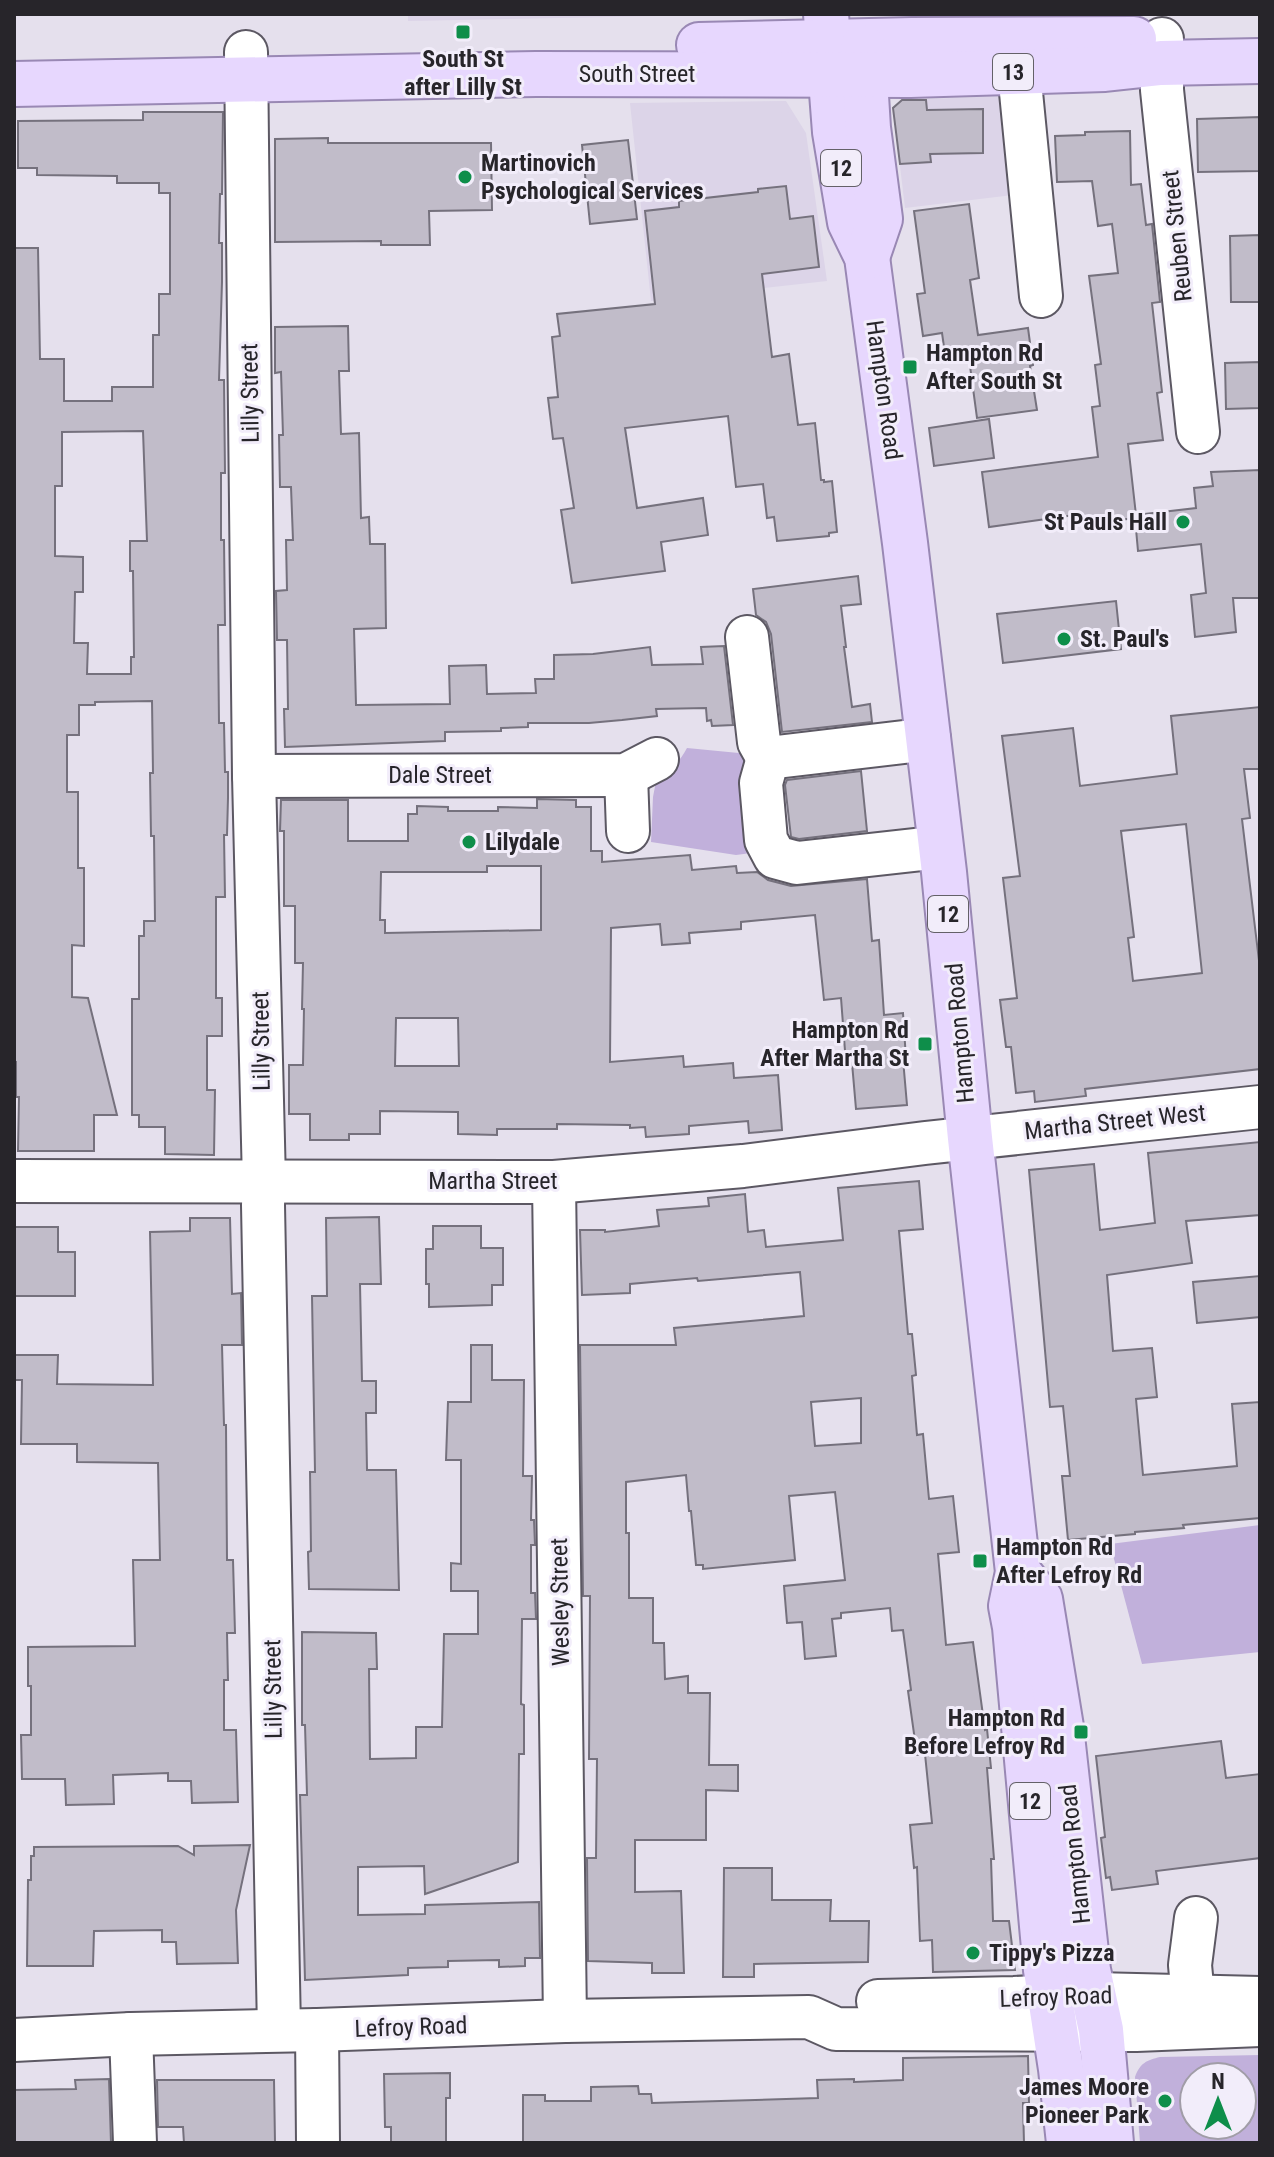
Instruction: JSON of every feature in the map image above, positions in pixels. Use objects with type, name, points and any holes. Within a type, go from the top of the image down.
[{"type":"main road","name":"South Street","points":[[14,53],[247,66],[550,74],[846,43],[1002,49],[1105,69],[1162,51],[1260,37]]},
{"type":"main road","name":"Hampton Road","points":[[846,43],[868,128],[880,219],[867,257],[941,847],[1018,1572],[1011,1606],[1069,2143]]},
{"type":"main road","name":"South Street","points":[[1162,51],[1260,61]]},
{"type":"main road","name":"South Street","points":[[14,84],[247,66]]},
{"type":"main road","name":"Hampton Road","points":[[1018,1572],[1040,1599],[1045,1623],[1061,1727],[1088,1970],[1098,2012],[1111,2143]]},
{"type":"street","points":[[1002,49],[1041,296]]},
{"type":"street","name":"Reuben Street","points":[[1162,51],[1162,90],[1198,432]]},
{"type":"street","name":"Lilly Street","points":[[247,66],[254,776],[263,1205],[298,2030],[318,2143]]},
{"type":"street","points":[[747,637],[759,742],[768,758],[761,783],[766,840],[775,857],[797,863],[941,847]]},
{"type":"street","points":[[768,758],[929,739]]},
{"type":"street","name":"Dale Street","points":[[254,776],[642,767],[628,831]]},
{"type":"street","name":"Martha Street West","points":[[970,1138],[1260,1107]]},
{"type":"street","name":"Martha Street","points":[[14,1181],[554,1182],[743,1166],[970,1138]]},
{"type":"street","name":"Wesley Street","points":[[554,1182],[565,2021]]},
{"type":"street","points":[[1193,1997],[1190,1965],[1196,1918]]},
{"type":"street","name":"Lefroy Road","points":[[1098,2012],[1193,1997],[1260,1998]]},
{"type":"street","name":"Lefroy Road","points":[[14,2040],[565,2021],[809,2017],[836,2029],[1098,2012],[1260,2025]]},
{"type":"street","points":[[131,2034],[135,2143]]},
{"type":"shaded area","points":[[408,14],[760,14],[408,21]]},
{"type":"shaded area","points":[[1003,96],[1013,195],[905,208],[893,108],[902,100]]},
{"type":"shaded area","points":[[786,101],[806,133],[827,281],[764,288],[754,220],[706,295],[651,301],[630,103]]},
{"type":"shaded area","points":[[687,748],[749,754],[759,852],[736,855],[651,842],[657,776],[675,765]]},
{"type":"shaded area","points":[[1260,1525],[1260,1652],[1142,1664],[1110,1544]]},
{"type":"shaded area","points":[[1260,2055],[1260,2143],[1140,2143],[1135,2077],[1139,2068],[1151,2059]]},
{"type":"building","points":[[902,100],[926,100],[927,110],[983,109],[983,153],[930,154],[931,162],[900,164],[893,108]]},
{"type":"building","points":[[143,112],[223,112],[219,380],[224,380],[225,473],[221,473],[221,540],[224,540],[225,625],[218,625],[219,723],[224,723],[228,798],[227,835],[224,835],[225,897],[216,897],[216,998],[222,998],[222,1036],[207,1036],[207,1090],[215,1090],[214,1155],[165,1154],[165,1127],[139,1127],[139,1115],[132,1115],[132,999],[139,999],[139,936],[144,936],[144,921],[155,921],[150,773],[153,773],[152,701],[79,705],[79,735],[67,735],[67,792],[78,792],[78,868],[84,868],[84,946],[72,945],[72,997],[88,998],[117,1115],[94,1115],[94,1151],[18,1151],[19,1097],[16,1097],[14,1062],[14,248],[38,248],[40,359],[64,359],[64,401],[112,401],[112,387],[153,387],[153,335],[159,335],[159,294],[170,294],[170,193],[159,193],[159,183],[117,183],[117,176],[37,175],[37,168],[18,168],[18,121],[143,120]],"holes":[[[143,431],[147,541],[130,541],[134,657],[131,657],[131,674],[87,674],[88,643],[74,643],[75,592],[83,592],[83,557],[55,556],[55,486],[62,486],[62,432]]]},
{"type":"building","points":[[1260,117],[1260,171],[1198,172],[1197,119]]},
{"type":"building","points":[[1130,131],[1131,185],[1141,184],[1146,225],[1152,224],[1160,302],[1152,303],[1162,392],[1157,393],[1163,440],[1128,444],[1136,515],[1196,508],[1194,488],[1213,486],[1211,472],[1260,470],[1260,598],[1233,598],[1236,632],[1195,637],[1191,595],[1206,593],[1201,544],[1138,551],[1135,518],[1083,525],[1082,514],[989,527],[982,472],[1098,457],[1092,407],[1100,406],[1095,365],[1101,364],[1089,276],[1118,273],[1112,224],[1098,226],[1092,181],[1057,182],[1055,136]]},
{"type":"building","points":[[328,138],[328,143],[491,143],[492,210],[429,211],[430,245],[381,245],[381,241],[275,242],[275,139]]},
{"type":"building","points":[[628,140],[637,219],[590,224],[582,145]]},
{"type":"building","points":[[786,186],[790,219],[813,216],[819,267],[762,274],[772,357],[789,354],[798,425],[815,423],[821,480],[832,481],[837,532],[829,533],[829,536],[777,541],[774,517],[767,518],[763,484],[736,487],[728,416],[625,428],[637,508],[703,498],[708,535],[661,542],[665,571],[572,583],[561,510],[574,508],[563,438],[553,439],[548,398],[558,397],[552,337],[560,336],[557,314],[655,304],[645,211],[679,207],[679,201]]},
{"type":"building","points":[[969,204],[979,278],[970,280],[978,335],[1028,328],[1037,410],[977,418],[968,351],[945,354],[942,333],[923,336],[917,294],[925,293],[914,211]]},
{"type":"building","points":[[1260,235],[1260,302],[1231,302],[1230,236]]},
{"type":"building","points":[[348,326],[349,371],[339,371],[341,434],[359,433],[361,518],[369,517],[370,544],[385,544],[386,628],[354,629],[356,705],[450,704],[449,666],[486,665],[487,694],[536,693],[535,679],[554,679],[554,655],[650,647],[652,665],[703,664],[701,647],[724,646],[733,725],[712,726],[711,720],[707,721],[706,708],[656,709],[657,716],[622,720],[528,723],[528,727],[501,728],[501,731],[445,732],[445,741],[285,747],[287,640],[277,640],[276,591],[287,590],[286,540],[293,540],[291,487],[280,487],[279,435],[283,435],[281,372],[275,373],[275,327]]},
{"type":"building","points":[[1260,362],[1260,408],[1226,409],[1225,363]]},
{"type":"building","points":[[989,419],[994,458],[934,466],[929,428]]},
{"type":"building","points":[[858,576],[861,604],[841,606],[844,647],[852,707],[870,704],[872,722],[782,732],[771,634],[766,622],[756,615],[753,589]]},
{"type":"building","name":"St. Paul's","points":[[1116,601],[1121,649],[1003,663],[997,614]]},
{"type":"building","points":[[1260,707],[1260,769],[1244,769],[1250,818],[1242,819],[1260,969],[1260,1069],[1085,1089],[1086,1096],[1035,1102],[1034,1091],[1016,1093],[1011,1047],[1006,1047],[1000,1000],[1017,998],[1003,878],[1020,876],[1002,736],[1073,728],[1080,786],[1177,774],[1171,716]],"holes":[[[1186,824],[1202,973],[1133,981],[1128,938],[1134,937],[1121,831]]]},
{"type":"building","points":[[861,771],[867,831],[799,839],[791,837],[787,780]]},
{"type":"building","points":[[537,799],[576,800],[576,807],[591,807],[591,851],[602,851],[602,862],[690,855],[692,870],[736,866],[737,873],[757,872],[768,880],[791,886],[867,879],[872,941],[879,940],[884,1015],[903,1013],[907,1105],[856,1109],[852,1063],[846,1064],[841,998],[824,1000],[815,915],[741,922],[741,929],[689,933],[690,943],[662,945],[660,924],[611,928],[610,1062],[683,1056],[684,1067],[733,1063],[734,1078],[778,1075],[782,1130],[749,1133],[748,1121],[689,1126],[689,1134],[646,1137],[645,1127],[630,1128],[630,1125],[557,1124],[557,1129],[497,1129],[497,1135],[458,1134],[458,1112],[380,1111],[380,1134],[349,1134],[349,1140],[310,1140],[310,1114],[289,1114],[289,1065],[303,1065],[303,963],[295,963],[295,906],[284,906],[281,800],[348,800],[348,841],[408,841],[408,814],[417,814],[417,806],[448,807],[448,811],[537,808]],"holes":[[[487,866],[541,866],[541,930],[385,933],[385,920],[380,920],[381,872],[487,872]],[[396,1018],[458,1018],[459,1066],[395,1066]]]},
{"type":"building","points":[[1260,1142],[1260,1215],[1186,1221],[1192,1263],[1107,1275],[1113,1351],[1152,1348],[1157,1397],[1136,1399],[1143,1475],[1237,1466],[1232,1404],[1260,1402],[1260,1518],[1068,1540],[1062,1476],[1070,1476],[1063,1406],[1050,1407],[1029,1170],[1094,1164],[1100,1230],[1155,1223],[1148,1153]]},
{"type":"building","points":[[919,1181],[923,1229],[899,1231],[908,1334],[912,1334],[916,1375],[912,1376],[917,1435],[923,1434],[929,1499],[953,1496],[959,1552],[938,1554],[946,1645],[973,1642],[991,1768],[987,1768],[994,1859],[991,1859],[993,1921],[1009,1921],[1015,1970],[933,1972],[932,1940],[920,1941],[917,1867],[914,1868],[910,1825],[932,1823],[925,1754],[917,1755],[903,1630],[892,1631],[890,1608],[841,1613],[841,1618],[832,1619],[836,1656],[805,1659],[802,1622],[787,1623],[784,1586],[845,1580],[835,1492],[789,1496],[795,1560],[703,1569],[703,1565],[696,1565],[686,1475],[626,1482],[629,1598],[653,1598],[653,1643],[664,1643],[665,1679],[688,1676],[688,1693],[710,1693],[709,1765],[738,1765],[738,1791],[706,1790],[706,1840],[635,1840],[635,1892],[681,1891],[684,1973],[652,1973],[652,1963],[588,1961],[587,1858],[596,1858],[597,1759],[589,1759],[590,1596],[583,1596],[580,1345],[676,1345],[674,1328],[804,1316],[800,1272],[630,1284],[630,1293],[582,1295],[580,1230],[605,1232],[659,1226],[657,1210],[709,1206],[708,1198],[745,1194],[748,1232],[764,1230],[766,1247],[843,1240],[838,1188]],"holes":[[[861,1398],[861,1443],[815,1446],[811,1402]]]},
{"type":"building","points":[[379,1217],[381,1284],[360,1284],[362,1381],[376,1381],[376,1413],[366,1413],[367,1470],[396,1470],[399,1590],[309,1589],[310,1472],[315,1472],[312,1296],[327,1296],[326,1218]]},
{"type":"building","points":[[190,1218],[230,1218],[232,1294],[241,1293],[242,1345],[222,1345],[227,1560],[233,1560],[235,1633],[227,1633],[228,1680],[224,1680],[224,1730],[236,1730],[238,1802],[192,1803],[191,1781],[168,1781],[168,1773],[113,1775],[114,1804],[66,1805],[65,1779],[22,1779],[21,1735],[31,1735],[28,1647],[135,1646],[133,1560],[160,1560],[158,1463],[77,1462],[77,1444],[21,1444],[22,1380],[14,1380],[14,1355],[58,1355],[57,1384],[153,1385],[150,1232],[190,1231]]},
{"type":"building","points":[[433,1226],[481,1226],[481,1248],[503,1248],[503,1285],[492,1285],[492,1305],[429,1307],[426,1249],[433,1249]]},
{"type":"building","points":[[14,1227],[58,1227],[58,1252],[75,1252],[75,1296],[14,1296]]},
{"type":"building","points":[[1260,1276],[1260,1317],[1197,1323],[1193,1282]]},
{"type":"building","points":[[471,1345],[492,1345],[492,1380],[524,1380],[523,1476],[532,1476],[531,1520],[534,1520],[535,1545],[531,1545],[531,1593],[535,1593],[536,1619],[522,1619],[524,1754],[519,1754],[518,1862],[425,1894],[424,1866],[358,1867],[358,1915],[425,1914],[425,1905],[539,1902],[540,1958],[525,1958],[525,1966],[499,1967],[499,1960],[448,1961],[448,1967],[408,1968],[408,1975],[305,1980],[300,1795],[307,1795],[305,1725],[302,1725],[302,1632],[376,1633],[377,1669],[369,1669],[370,1759],[416,1758],[416,1727],[442,1727],[444,1634],[478,1634],[478,1591],[451,1591],[451,1563],[461,1564],[461,1460],[446,1460],[448,1402],[471,1402]]},
{"type":"building","points":[[1221,1741],[1226,1778],[1260,1774],[1260,1858],[1156,1871],[1158,1884],[1112,1890],[1110,1877],[1106,1878],[1101,1838],[1105,1837],[1096,1756]]},
{"type":"building","points":[[250,1845],[236,1910],[238,1963],[177,1964],[176,1942],[162,1942],[162,1930],[94,1931],[93,1966],[27,1966],[28,1880],[31,1880],[34,1847],[178,1846],[194,1855],[194,1846]]},
{"type":"building","points":[[724,1868],[772,1868],[772,1900],[831,1900],[830,1921],[869,1921],[868,1962],[754,1964],[754,1977],[723,1977]]},
{"type":"building","points":[[1028,2056],[1029,2103],[1023,2103],[1024,2143],[523,2143],[523,2095],[545,2095],[545,2101],[591,2101],[591,2087],[638,2086],[639,2094],[651,2094],[652,2103],[818,2098],[817,2080],[903,2080],[903,2058]]},
{"type":"building","points":[[450,2073],[450,2098],[446,2098],[446,2143],[391,2143],[391,2127],[385,2127],[384,2074]]},
{"type":"building","points":[[109,2079],[111,2143],[14,2143],[14,2090],[76,2089],[75,2080]]},
{"type":"building","points":[[157,2080],[274,2080],[275,2143],[184,2143],[183,2127],[158,2127]]},
{"type":"place","name":"South St after Lilly St","points":[[463,32]]},
{"type":"place","name":"Martinovich Psychological Services","points":[[465,177]]},
{"type":"place","name":"Hampton Rd After South St","points":[[910,367]]},
{"type":"place","name":"St Pauls Hall","points":[[1183,522]]},
{"type":"place","name":"St. Paul's","points":[[1064,639]]},
{"type":"place","name":"Lilydale","points":[[469,842]]},
{"type":"place","name":"Hampton Rd After Martha St","points":[[925,1044]]},
{"type":"place","name":"Hampton Rd After Lefroy Rd","points":[[980,1561]]},
{"type":"place","name":"Hampton Rd Before Lefroy Rd","points":[[1081,1732]]},
{"type":"place","name":"Tippy's Pizza","points":[[973,1953]]},
{"type":"place","name":"James Moore Pioneer Park","points":[[1165,2101]]}]
